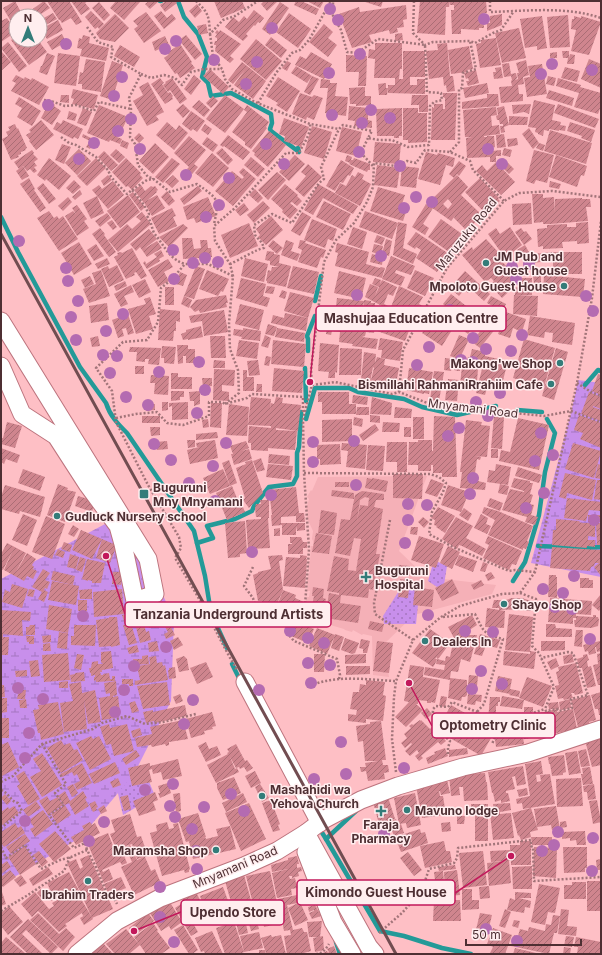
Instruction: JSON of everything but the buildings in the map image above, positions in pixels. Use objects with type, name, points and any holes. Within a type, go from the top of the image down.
[{"type":"street","points":[[1,321],[148,559],[154,594],[135,601],[118,526],[87,484],[56,436],[22,414],[1,366]]},
{"type":"street","points":[[245,682],[320,823]]},
{"type":"street","name":"Mnyamani Road","points":[[77,954],[124,917],[160,898],[244,866],[277,851],[320,823],[361,800],[398,786],[463,767],[528,753],[601,729]]},
{"type":"street","points":[[303,835],[372,951]]},
{"type":"street","points":[[303,835],[305,848],[333,922],[352,954]]},
{"type":"path","points":[[196,1],[209,17],[213,56],[222,69],[225,79],[232,89],[258,103],[310,124],[339,129]]},
{"type":"path","points":[[210,34],[223,20],[235,16],[258,1]]},
{"type":"path","points":[[332,1],[333,16],[342,30],[347,52],[357,53],[378,39],[425,45],[433,42],[470,41],[475,43],[501,30],[514,11]]},
{"type":"path","points":[[258,103],[276,73],[287,59],[292,53],[300,50],[309,40],[332,1]]},
{"type":"path","points":[[372,130],[368,138],[392,140],[408,147],[429,144],[430,106],[434,102],[442,100],[441,93],[427,92],[425,45],[413,33],[414,1]]},
{"type":"path","points":[[490,1],[490,12],[560,11],[587,13],[601,18]]},
{"type":"path","points":[[87,27],[98,42],[112,47],[111,57],[151,78],[164,75],[175,78],[182,85],[192,72],[204,69],[222,69]]},
{"type":"path","points":[[450,152],[459,142],[459,89],[462,88],[463,73],[476,69],[470,41]]},
{"type":"path","points":[[141,74],[129,98],[131,109],[130,137],[135,144],[138,165],[148,177],[152,178],[170,192],[197,184],[214,197],[218,206],[214,226],[215,241],[230,264],[233,276],[229,323],[230,349],[238,370],[239,394],[225,404]]},
{"type":"path","points":[[44,100],[65,106],[76,105],[94,111],[99,102],[131,109]]},
{"type":"path","points":[[214,226],[235,208],[286,154],[299,153],[311,128],[310,124]]},
{"type":"path","points":[[230,264],[254,253],[258,249],[264,248],[262,243],[255,235],[254,225],[272,214],[292,223],[319,182],[324,179],[321,167],[339,129],[343,125],[372,130]]},
{"type":"path","points":[[372,130],[361,154],[373,165],[373,187]]},
{"type":"path","points":[[61,137],[69,143],[76,145],[96,157],[108,170],[111,177],[127,194],[147,180],[153,179],[152,178]]},
{"type":"path","points":[[303,419],[312,385],[311,370],[324,262],[336,240],[354,223],[367,202],[373,187],[374,163],[396,166],[407,161],[416,163],[425,150],[450,152],[470,161],[473,170],[504,201]]},
{"type":"path","points":[[132,190],[149,214],[147,216],[152,223],[152,228],[155,235],[164,249],[177,261],[185,264],[208,264],[233,276]]},
{"type":"path","name":"Maruzuku Road","points":[[399,392],[403,350],[447,268],[504,201],[520,194],[552,191],[601,197]]},
{"type":"path","points":[[520,593],[535,572],[571,411],[592,298],[601,221]]},
{"type":"path","points":[[185,264],[172,279],[161,288],[158,322],[147,340],[124,342],[96,368],[112,391],[116,422],[148,485],[179,537],[180,548],[175,558],[245,682]]},
{"type":"path","name":"Mnyamani Road","points":[[312,385],[335,382],[392,394],[399,392],[430,404],[544,416],[571,411]]},
{"type":"path","points":[[577,383],[591,392],[601,396]]},
{"type":"path","points":[[116,418],[157,412],[167,422],[183,425],[208,416],[209,402],[222,402],[225,404],[248,398],[252,394],[302,397],[304,474],[309,549],[304,606],[294,627]]},
{"type":"path","points":[[571,411],[601,422]]},
{"type":"path","points":[[304,474],[412,473],[430,474],[439,477],[446,483],[443,492],[432,512],[429,534],[453,547],[509,571],[515,570],[535,572]]},
{"type":"path","points":[[390,520],[374,603],[375,614],[412,640]]},
{"type":"path","points":[[253,567],[244,586],[253,598],[256,609],[265,615],[265,620],[272,613],[278,613],[294,627]]},
{"type":"path","points":[[398,786],[392,740],[393,703],[396,681],[412,640],[440,617],[460,606],[502,594],[520,593],[536,599],[532,646],[539,653],[554,688],[545,709]]},
{"type":"path","points":[[440,617],[475,614],[483,631],[487,635],[503,639],[484,704],[478,712]]},
{"type":"path","points":[[294,627],[287,628],[288,634],[294,641],[337,659],[340,675],[339,679]]},
{"type":"path","points":[[528,753],[521,717],[545,709],[546,711],[557,709],[559,711],[572,708],[571,700],[588,695],[573,653],[568,652],[541,658]]},
{"type":"path","points":[[310,686],[321,681],[339,679],[396,681]]},
{"type":"path","points":[[463,767],[449,757],[448,748],[450,741],[434,726],[433,709],[436,706],[448,707],[452,702],[478,712],[494,724],[496,735],[484,763]]},
{"type":"path","points":[[1,782],[13,776],[42,744],[93,728],[102,723],[127,716],[145,724],[164,722],[196,714]]},
{"type":"path","points":[[42,744],[66,784],[56,793],[64,805],[49,815],[74,848],[84,843],[108,896],[116,901],[124,917]]},
{"type":"path","points":[[1,790],[8,793],[14,802],[18,803],[22,811],[1,828]]},
{"type":"path","points":[[372,951],[380,931],[402,914],[422,890],[429,869],[454,863],[457,858],[458,848],[531,840],[531,846],[533,847],[534,881],[601,877]]},
{"type":"path","points":[[1,847],[6,858],[25,846],[41,869],[87,850]]},
{"type":"path","points":[[1,911],[64,871],[70,857]]},
{"type":"shaded area","name":"Buguruni Hospital","points":[[427,476],[399,551],[426,577],[496,585],[492,594],[414,615],[384,644],[389,677],[373,675],[372,636],[362,635],[353,630],[352,632],[310,619],[310,621],[307,620],[304,623],[299,621],[307,604],[305,603],[307,597],[309,597],[310,591],[307,591],[308,585],[306,584],[310,570],[308,569],[308,561],[310,561],[311,546],[313,546],[313,531],[307,518],[308,512],[306,510],[309,499],[307,497],[311,490],[312,491],[318,477]]},
{"type":"green space","points":[[578,380],[601,383],[601,577],[531,563],[571,413]]},
{"type":"green space","points":[[107,523],[151,568],[174,620],[171,701],[134,774],[81,837],[1,885],[1,579]]},
{"type":"green space","points":[[434,560],[447,566],[443,591],[428,581]]},
{"type":"green space","points":[[414,584],[420,586],[416,624],[384,624],[383,616],[402,586]]},
{"type":"green space","points":[[143,767],[155,796],[123,815],[116,785]]},
{"type":"waterway","points":[[178,1],[184,17],[198,34],[207,57],[202,77],[208,83],[211,96],[231,93],[271,114],[271,131],[299,152],[298,148]]},
{"type":"waterway","points":[[1,217],[18,252],[80,367],[106,403],[112,416],[127,433],[194,531],[205,576],[211,613],[227,648]]},
{"type":"waterway","points":[[315,301],[321,276]]},
{"type":"waterway","points":[[308,351],[307,336],[315,316]]},
{"type":"waterway","points":[[305,368],[306,401]]},
{"type":"waterway","points":[[585,385],[598,370],[601,371]]},
{"type":"waterway","points":[[306,419],[315,388],[349,388],[358,392],[404,399],[422,407],[457,415],[496,406]]},
{"type":"waterway","points":[[517,410],[542,412]]},
{"type":"waterway","points":[[197,543],[213,538],[207,526],[235,519],[252,511],[254,506],[269,487],[293,484],[297,476],[297,453],[299,447],[301,412]]},
{"type":"waterway","points":[[513,581],[525,562],[539,515],[545,472],[555,433],[547,419]]},
{"type":"waterway","points":[[538,546],[587,548],[601,547]]},
{"type":"waterway","points":[[232,664],[241,682]]},
{"type":"waterway","points":[[357,810],[326,839],[380,931],[404,936],[442,948],[471,954]]},
{"type":"waterway","points":[[321,831],[326,839]]},
{"type":"waterway","points":[[336,942],[340,954]]},
{"type":"railway","points":[[1,234],[396,954]]},
{"type":"place","name":"JM Pub and Guest house","points":[[486,263]]},
{"type":"place","name":"Mpoloto Guest House","points":[[564,286]]},
{"type":"place","name":"Makong'we Shop","points":[[560,363]]},
{"type":"place","name":"Mashujaa Education Centre","points":[[310,382]]},
{"type":"place","name":"Bismillahi RahmaniRrahiim Cafe","points":[[551,384]]},
{"type":"place","name":"Buguruni Mny Mnyamani","points":[[144,494]]},
{"type":"place","name":"Gudluck Nursery school","points":[[57,516]]},
{"type":"place","name":"Tanzania Underground Artists","points":[[106,556]]},
{"type":"place","name":"Buguruni Hospital","points":[[366,577]]},
{"type":"place","name":"Shayo Shop","points":[[504,604]]},
{"type":"place","name":"Dealers In","points":[[425,641]]},
{"type":"place","name":"Optometry Clinic","points":[[409,683]]},
{"type":"place","name":"Mashahidi wa Yehova Church","points":[[262,796]]},
{"type":"place","name":"Mavuno lodge","points":[[407,810]]},
{"type":"place","name":"Faraja Pharmacy","points":[[381,811]]},
{"type":"place","name":"Maramsha Shop","points":[[216,850]]},
{"type":"place","name":"Kimondo Guest House","points":[[511,856]]},
{"type":"place","name":"Ibrahim Traders","points":[[88,881]]},
{"type":"place","name":"Upendo Store","points":[[134,931]]}]
